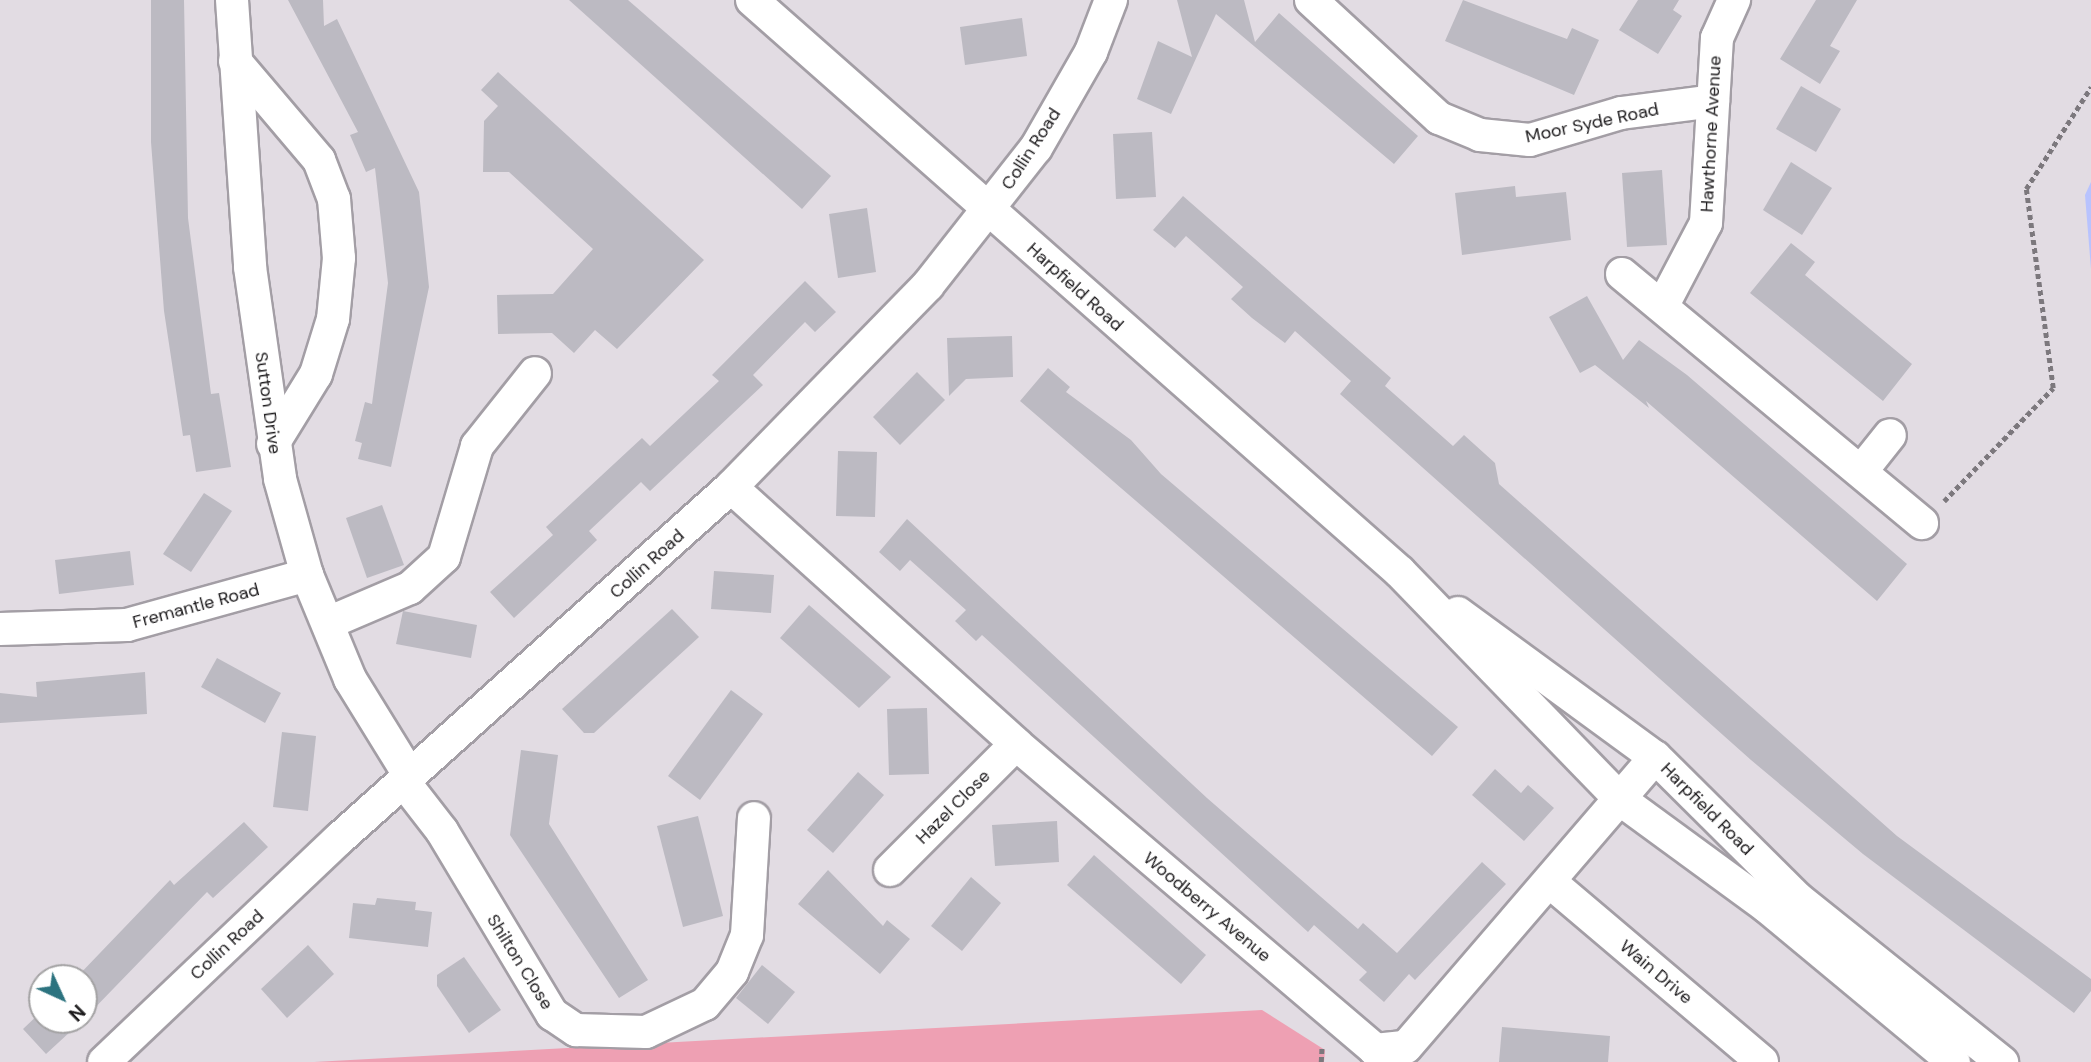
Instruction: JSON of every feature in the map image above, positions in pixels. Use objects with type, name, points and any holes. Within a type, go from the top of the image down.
[{"type":"street","name":"Sutton Drive","points":[[232,0],[250,267],[273,444],[307,575],[349,679],[407,779]]},
{"type":"street","name":"Harpfield Road","points":[[752,0],[1400,572],[1621,800],[1767,907],[1954,1062]]},
{"type":"street","name":"Collin Road","points":[[104,1062],[407,779],[731,487],[928,285],[990,210],[1056,112],[1111,0]]},
{"type":"street","name":"Moor Syde Road","points":[[1311,0],[1439,118],[1480,135],[1530,140],[1621,113],[1713,101]]},
{"type":"street","name":"Hawthorne Avenue","points":[[1664,303],[1706,223],[1717,38],[1734,0]]},
{"type":"street","points":[[235,61],[319,160],[334,199],[340,258],[334,319],[316,374],[273,444]]},
{"type":"street","points":[[1622,274],[1664,303],[1863,469],[1922,523]]},
{"type":"street","points":[[328,623],[410,588],[444,557],[477,446],[535,373]]},
{"type":"street","points":[[1863,469],[1890,435]]},
{"type":"street","name":"Woodberry Avenue","points":[[731,487],[1016,744],[1377,1056],[1406,1047],[1550,883],[1655,757]]},
{"type":"street","name":"Harpfield Road","points":[[1400,572],[1655,757],[1797,898],[2002,1062]]},
{"type":"street","name":"Fremantle Road","points":[[0,629],[127,625],[307,575]]},
{"type":"street","name":"Hazel Close","points":[[890,870],[1016,744]]},
{"type":"street","name":"Shilton Close","points":[[407,779],[442,831],[552,1014],[576,1030],[646,1032],[705,1004],[726,980],[747,934],[754,818]]},
{"type":"street","name":"Wain Drive","points":[[1550,883],[1762,1062]]},
{"type":"path","points":[[1922,523],[2053,387],[2026,189],[2091,87]]},
{"type":"shaded area","points":[[1262,1010],[1325,1050],[1324,1062],[314,1062]]},
{"type":"water","points":[[2091,182],[2091,269],[2085,195]]},
{"type":"building","points":[[151,0],[184,0],[188,218],[211,394],[219,393],[231,467],[196,472],[190,435],[183,436],[164,311],[151,142]]},
{"type":"building","points":[[288,0],[323,0],[324,26],[337,19],[419,192],[429,287],[391,467],[358,459],[362,443],[355,441],[365,402],[372,404],[388,283],[375,168],[366,172],[350,135],[358,132]]},
{"type":"building","points":[[569,0],[628,0],[831,176],[802,209]]},
{"type":"building","points":[[1177,0],[1244,0],[1255,42],[1279,13],[1418,136],[1394,164],[1216,14],[1171,114],[1137,99],[1158,41],[1192,57]]},
{"type":"building","points":[[1463,0],[1567,39],[1572,28],[1599,40],[1574,95],[1445,41]]},
{"type":"building","points":[[1638,0],[1679,0],[1673,10],[1682,16],[1658,54],[1619,30]]},
{"type":"building","points":[[1816,0],[1857,0],[1830,46],[1840,51],[1820,84],[1780,59]]},
{"type":"building","points":[[1022,18],[1027,56],[965,65],[960,27]]},
{"type":"building","points":[[498,72],[704,260],[617,349],[595,330],[574,353],[552,333],[498,334],[497,295],[553,294],[593,249],[509,172],[483,172],[484,121],[498,106],[481,90]]},
{"type":"building","points":[[1801,86],[1841,109],[1816,152],[1776,129]]},
{"type":"building","points":[[1152,132],[1156,197],[1116,199],[1113,134]]},
{"type":"building","points":[[1791,162],[1832,188],[1802,235],[1763,210]]},
{"type":"building","points":[[1662,170],[1667,245],[1627,247],[1622,173]]},
{"type":"building","points":[[1515,186],[1516,197],[1566,192],[1571,240],[1462,255],[1455,193]]},
{"type":"building","points":[[1183,196],[1391,378],[1385,386],[1453,446],[1464,435],[1495,463],[1499,484],[1897,836],[2091,979],[2091,991],[2074,1013],[1863,854],[1751,760],[1340,394],[1351,381],[1295,331],[1285,343],[1231,299],[1243,287],[1186,236],[1175,248],[1153,230]]},
{"type":"building","points":[[867,208],[876,272],[838,278],[829,214]]},
{"type":"building","points":[[1791,243],[1815,262],[1805,275],[1912,364],[1883,401],[1750,293]]},
{"type":"building","points":[[805,281],[836,312],[815,332],[805,322],[753,375],[763,385],[650,491],[641,482],[589,531],[597,540],[514,618],[490,592],[553,535],[546,527],[642,438],[650,446],[719,381],[712,375]]},
{"type":"building","points":[[1587,296],[1623,360],[1639,340],[1687,375],[1907,564],[1877,601],[1646,401],[1649,408],[1595,365],[1580,373],[1549,317]]},
{"type":"building","points":[[1012,336],[1013,377],[966,379],[949,396],[947,338]]},
{"type":"building","points":[[1048,368],[1070,387],[1066,392],[1131,440],[1161,474],[1458,727],[1432,756],[1020,401]]},
{"type":"building","points":[[917,372],[945,400],[900,445],[873,417]]},
{"type":"building","points":[[838,451],[877,452],[875,517],[836,516]]},
{"type":"building","points":[[204,493],[232,511],[191,572],[163,554]]},
{"type":"building","points":[[382,505],[404,565],[367,578],[346,518]]},
{"type":"building","points":[[907,519],[1207,798],[1358,929],[1363,923],[1397,953],[1482,862],[1506,884],[1415,980],[1409,974],[1384,1002],[1359,980],[1367,972],[1314,925],[1308,932],[982,635],[976,641],[955,621],[966,610],[910,560],[900,571],[879,552]]},
{"type":"building","points":[[130,551],[134,585],[59,594],[55,560]]},
{"type":"building","points":[[714,571],[774,575],[771,613],[711,609]]},
{"type":"building","points":[[809,605],[891,677],[859,708],[780,638]]},
{"type":"building","points":[[672,609],[699,637],[594,733],[584,733],[562,709]]},
{"type":"building","points":[[403,611],[477,625],[471,658],[396,644]]},
{"type":"building","points":[[217,658],[281,693],[265,723],[201,687]]},
{"type":"building","points":[[145,672],[147,714],[0,723],[0,693],[37,697],[36,682]]},
{"type":"building","points":[[731,690],[763,714],[700,800],[668,776]]},
{"type":"building","points":[[927,708],[929,774],[889,775],[887,709]]},
{"type":"building","points":[[282,732],[316,736],[308,811],[273,807]]},
{"type":"building","points":[[521,750],[558,755],[549,824],[648,980],[619,998],[510,835]]},
{"type":"building","points":[[1495,769],[1521,793],[1528,785],[1554,808],[1524,841],[1472,795]]},
{"type":"building","points":[[858,772],[884,795],[833,853],[807,830]]},
{"type":"building","points":[[698,816],[723,916],[683,927],[657,826]]},
{"type":"building","points":[[1057,821],[1059,862],[995,866],[992,825]]},
{"type":"building","points":[[244,822],[268,847],[213,898],[207,892],[98,1005],[98,964],[89,964],[170,880],[174,885]]},
{"type":"building","points":[[1094,855],[1206,955],[1181,984],[1067,885]]},
{"type":"building","points":[[828,870],[883,926],[887,920],[910,939],[880,974],[798,904]]},
{"type":"building","points":[[971,877],[1001,903],[962,951],[931,926]]},
{"type":"building","points":[[377,898],[416,902],[415,910],[432,912],[428,947],[349,938],[353,903],[375,905]]},
{"type":"building","points":[[308,945],[334,974],[287,1018],[261,989]]},
{"type":"building","points":[[464,957],[501,1010],[469,1033],[437,986],[437,975]]},
{"type":"building","points":[[762,965],[795,992],[768,1024],[736,998]]},
{"type":"building","points":[[28,1024],[28,1034],[68,1034],[46,1054],[23,1029]]},
{"type":"building","points":[[1502,1027],[1610,1036],[1608,1062],[1499,1062]]}]
